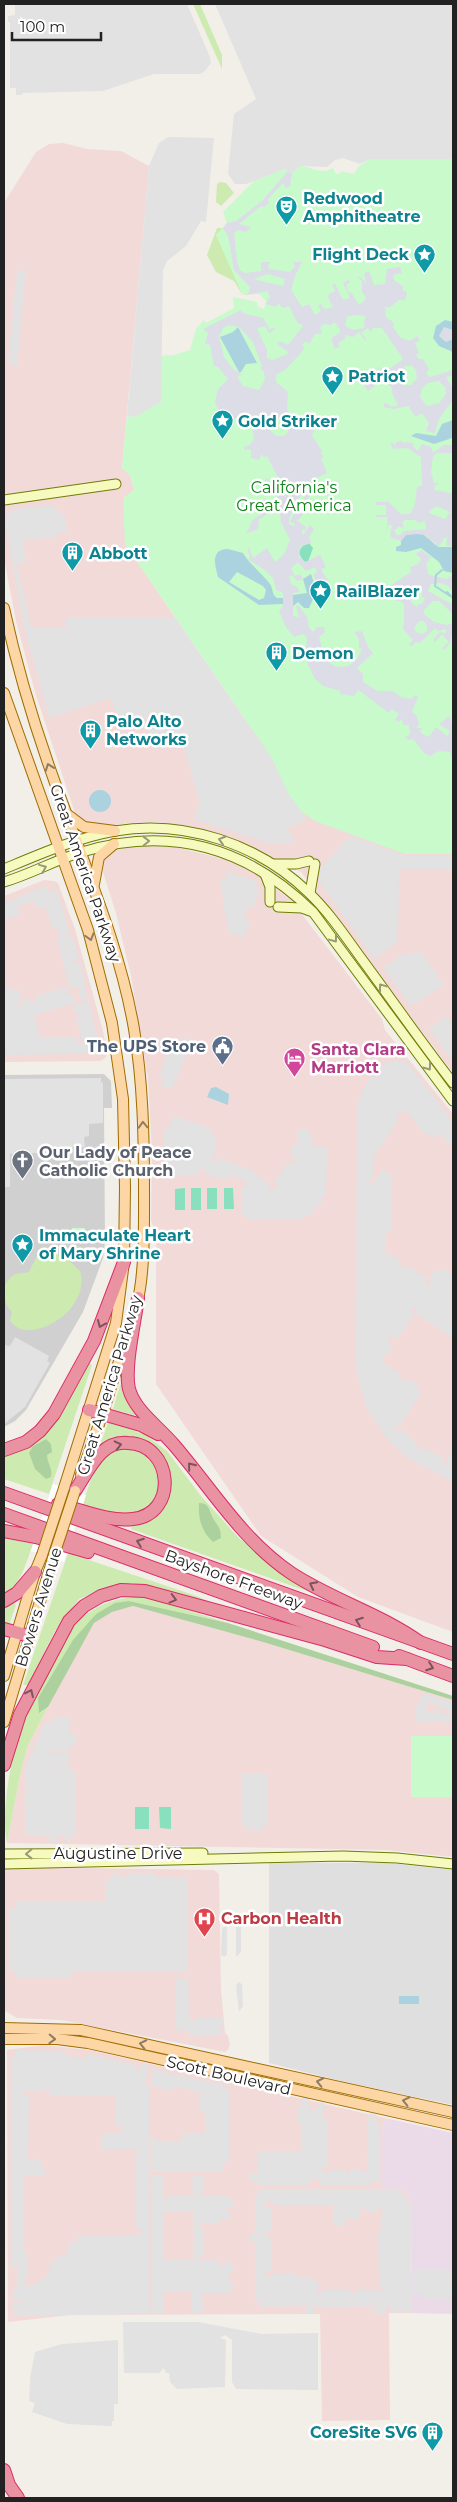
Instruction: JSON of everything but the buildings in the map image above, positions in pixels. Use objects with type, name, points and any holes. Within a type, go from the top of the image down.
[{"type":"highway","points":[[4,1450],[26,1442],[40,1431],[54,1414],[94,1341],[124,1262]]},
{"type":"highway","points":[[138,1298],[128,1371],[129,1387],[141,1410],[173,1444],[244,1532],[273,1559],[303,1580],[398,1626],[421,1643]]},
{"type":"highway","points":[[88,1410],[141,1424],[173,1444]]},
{"type":"highway","points":[[4,1491],[102,1516],[132,1519],[150,1513],[160,1503],[165,1488],[165,1473],[160,1460],[149,1450],[137,1444],[123,1443],[109,1447],[101,1453],[70,1490]]},
{"type":"highway","name":"Bayshore Freeway","points":[[4,1491],[453,1654]]},
{"type":"highway","name":"Bayshore Freeway","points":[[4,1514],[453,1676]]},
{"type":"highway","points":[[4,1531],[36,1537],[217,1591]]},
{"type":"highway","points":[[4,1601],[17,1593],[35,1572]]},
{"type":"highway","points":[[4,1765],[20,1714],[69,1621],[84,1606],[111,1592],[145,1591],[325,1640],[377,1657],[407,1659]]},
{"type":"highway","points":[[4,1628],[24,1635]]},
{"type":"highway","points":[[4,2470],[9,2484],[18,2498]]},
{"type":"main road","points":[[4,500],[116,484]]},
{"type":"main road","name":"Great America Parkway","points":[[4,608],[37,732],[94,885],[118,964],[134,1028],[142,1091],[144,1226],[138,1298],[103,1413],[70,1490]]},
{"type":"main road","name":"Great America Parkway","points":[[4,693],[64,859],[100,970],[123,1099],[124,1262],[116,1323],[88,1410],[70,1490]]},
{"type":"main road","points":[[66,812],[84,827],[115,831]]},
{"type":"main road","points":[[4,869],[76,840],[115,831],[143,828],[192,832],[233,844],[274,864],[310,893],[340,930],[453,1083]]},
{"type":"main road","points":[[4,882],[81,852],[114,844],[148,841],[196,844],[228,854],[264,871],[290,890],[313,912],[453,1101]]},
{"type":"main road","points":[[94,885],[98,857],[114,844]]},
{"type":"main road","points":[[274,864],[290,865],[312,862],[310,893]]},
{"type":"main road","points":[[264,871],[274,904],[302,908],[313,912]]},
{"type":"main road","name":"Bowers Avenue","points":[[4,1722],[24,1635],[35,1572],[70,1490]]},
{"type":"main road","name":"Bowers Avenue","points":[[4,1676],[24,1635],[53,1558],[70,1490]]},
{"type":"main road","name":"Augustine Drive","points":[[4,1854],[218,1853],[232,1857]]},
{"type":"main road","name":"Augustine Drive","points":[[4,1864],[232,1857],[358,1856],[453,1864]]},
{"type":"main road","name":"Scott Boulevard","points":[[4,2028],[82,2030],[453,2112]]},
{"type":"main road","name":"Scott Boulevard","points":[[4,2039],[58,2039],[81,2042],[453,2125]]},
{"type":"main road","points":[[242,2064],[244,2078]]},
{"type":"shaded area","points":[[15,4],[187,4],[211,63],[204,72],[199,74],[154,74],[103,91],[23,93],[22,95],[16,95],[16,88],[10,88],[10,22],[8,22],[8,16],[15,15]]},
{"type":"shaded area","points":[[215,4],[453,4],[453,159],[369,159],[360,164],[343,158],[335,160],[327,167],[300,166],[293,173],[287,172],[285,169],[246,184],[235,184],[228,174],[234,114],[256,99]]},
{"type":"shaded area","points":[[168,137],[214,138],[206,222],[201,221],[186,246],[167,261],[163,270],[161,402],[135,417],[127,416],[149,166],[159,143]]},
{"type":"shaded area","points":[[63,143],[87,149],[121,151],[149,166],[122,468],[130,475],[134,490],[128,495],[125,544],[250,727],[405,854],[453,854],[453,1073],[301,872],[188,826],[157,822],[129,823],[99,828],[76,816],[35,692],[16,621],[4,559],[4,203],[36,152],[49,144]]},
{"type":"shaded area","points":[[287,172],[292,173],[290,186],[286,188],[283,183],[268,199],[269,203],[264,207],[261,206],[239,224],[251,227],[246,232],[238,230],[234,233],[237,262],[240,270],[245,273],[261,271],[261,262],[271,262],[268,265],[269,269],[290,272],[295,266],[293,262],[302,262],[291,290],[302,307],[309,304],[315,315],[321,311],[318,306],[321,304],[324,309],[333,307],[327,295],[335,291],[332,285],[335,284],[343,300],[350,298],[343,283],[349,280],[350,282],[346,285],[348,292],[352,293],[358,304],[362,303],[366,298],[362,292],[362,281],[357,276],[362,278],[366,284],[364,273],[369,271],[374,285],[385,284],[387,269],[400,267],[402,273],[393,275],[394,280],[404,287],[402,290],[407,292],[407,294],[405,300],[399,300],[389,308],[385,306],[386,317],[394,323],[393,327],[401,338],[410,341],[417,336],[420,340],[415,343],[419,353],[416,355],[419,359],[423,359],[429,369],[426,373],[430,377],[453,370],[453,375],[446,377],[453,389],[453,400],[439,419],[435,433],[426,431],[429,423],[422,413],[415,417],[409,406],[393,409],[384,407],[383,405],[386,403],[392,407],[398,405],[392,393],[392,388],[387,383],[385,384],[378,377],[375,377],[372,380],[375,386],[368,391],[363,384],[365,380],[359,384],[356,379],[374,369],[391,368],[403,359],[382,328],[373,328],[370,332],[368,328],[361,332],[366,339],[365,341],[359,332],[353,337],[345,335],[345,339],[338,343],[340,347],[335,349],[331,339],[340,332],[339,327],[336,328],[338,325],[333,322],[332,325],[323,324],[320,328],[322,333],[315,334],[310,343],[304,342],[302,345],[304,349],[299,355],[286,369],[276,375],[276,382],[288,392],[287,410],[294,420],[292,422],[296,427],[306,418],[314,431],[312,435],[322,451],[321,454],[324,457],[321,459],[327,473],[313,480],[322,491],[311,493],[308,499],[311,505],[309,507],[305,504],[300,513],[303,515],[297,521],[306,527],[305,531],[302,529],[302,534],[304,534],[310,525],[314,529],[309,537],[311,543],[300,547],[299,557],[305,562],[320,555],[326,567],[321,570],[328,580],[318,585],[313,575],[317,572],[315,567],[306,571],[298,562],[293,566],[291,569],[295,576],[300,574],[303,579],[297,581],[292,575],[289,576],[291,584],[297,587],[300,592],[293,593],[293,616],[299,617],[296,606],[298,605],[307,617],[309,628],[313,632],[317,627],[324,627],[325,632],[319,637],[324,654],[329,662],[336,667],[348,666],[357,659],[362,649],[359,648],[359,639],[354,632],[362,631],[368,647],[373,653],[357,668],[363,674],[363,682],[378,691],[393,691],[401,697],[411,699],[415,695],[418,697],[412,712],[416,715],[419,723],[417,728],[423,728],[420,730],[421,733],[429,737],[436,727],[447,736],[450,731],[439,724],[449,716],[453,727],[453,764],[450,752],[439,751],[430,756],[424,753],[413,739],[408,740],[405,737],[410,734],[409,725],[404,725],[401,719],[398,722],[395,720],[399,714],[392,709],[389,713],[358,690],[354,696],[340,694],[340,691],[323,686],[315,679],[308,665],[307,638],[303,634],[294,637],[285,626],[279,611],[283,606],[283,593],[276,590],[273,578],[265,570],[249,560],[250,556],[247,549],[249,548],[253,558],[267,548],[275,562],[284,554],[290,540],[281,522],[279,507],[275,509],[275,513],[270,513],[259,519],[258,529],[246,534],[253,520],[266,511],[263,507],[253,511],[247,502],[250,501],[256,505],[265,499],[270,505],[277,504],[278,489],[275,487],[267,488],[265,480],[267,478],[270,483],[278,478],[267,456],[264,457],[261,454],[259,460],[251,458],[251,450],[247,449],[245,451],[244,447],[250,445],[254,439],[252,425],[244,420],[235,418],[228,421],[226,410],[219,411],[215,403],[218,389],[228,379],[218,367],[214,366],[210,345],[205,344],[208,333],[203,329],[241,310],[243,313],[263,318],[270,330],[273,327],[275,330],[269,333],[265,326],[258,328],[267,350],[267,358],[272,360],[288,354],[287,351],[277,344],[280,341],[288,345],[303,326],[297,322],[289,306],[283,308],[279,304],[275,307],[266,304],[270,297],[267,291],[248,295],[250,287],[234,270],[228,236],[223,228],[227,223],[236,221],[262,201]],"holes":[[[268,274],[285,279],[283,286],[253,279]],[[347,316],[365,316],[364,328],[353,330],[345,326]],[[228,325],[239,327],[253,342],[262,366],[260,368],[264,372],[265,380],[259,390],[243,386],[237,376],[241,375],[241,373],[233,369],[224,357],[219,337],[223,328]],[[404,366],[412,366],[416,370],[417,378],[411,385],[403,385],[397,378],[399,369],[402,372],[405,369]],[[439,381],[445,387],[446,394],[439,403],[427,406],[420,397],[422,388],[428,383]],[[276,419],[284,419],[288,424],[288,432],[284,436],[276,436],[270,430],[272,422]],[[302,486],[306,494],[290,521],[295,524],[293,526],[289,524],[289,519],[295,502],[301,496],[300,489]]]},
{"type":"shaded area","points":[[17,270],[26,271],[17,365],[8,364]]},
{"type":"shaded area","points":[[446,326],[454,334],[446,342],[438,334]]},
{"type":"shaded area","points":[[396,442],[413,443],[413,447],[418,451],[422,444],[431,447],[433,453],[444,445],[453,445],[453,462],[452,453],[437,453],[433,456],[431,472],[434,483],[439,483],[434,487],[435,490],[451,493],[453,491],[453,547],[446,545],[447,538],[445,537],[433,555],[431,553],[437,544],[431,540],[425,549],[423,548],[429,539],[426,535],[406,535],[401,541],[392,538],[390,536],[392,525],[388,525],[386,533],[388,517],[376,517],[376,515],[386,515],[386,505],[376,505],[376,502],[389,502],[401,514],[410,514],[415,504],[417,487],[422,485],[421,457],[407,448],[393,449],[390,443],[394,443],[395,446]],"holes":[[[437,506],[450,512],[445,519],[429,513],[431,509]],[[405,520],[416,520],[419,523],[425,521],[426,529],[404,531],[397,535],[394,531],[399,526],[404,529],[402,522]]]},
{"type":"shaded area","points":[[53,505],[65,517],[67,531],[58,532],[59,536],[23,541],[26,562],[17,564],[31,627],[66,628],[66,617],[174,617],[271,757],[289,795],[307,819],[287,829],[295,841],[288,844],[271,844],[194,819],[200,802],[179,732],[159,740],[151,737],[145,718],[125,725],[124,721],[119,723],[111,698],[49,718],[24,626],[5,523],[7,514],[14,509]]},
{"type":"shaded area","points":[[421,550],[431,557],[426,564],[429,575],[447,579],[453,574],[453,591],[447,585],[440,583],[431,584],[428,591],[453,605],[453,614],[439,601],[433,601],[424,610],[424,614],[434,622],[447,625],[453,623],[451,642],[444,650],[442,648],[449,642],[442,634],[435,642],[433,640],[441,631],[444,634],[447,631],[445,629],[438,631],[435,628],[420,643],[415,642],[412,647],[409,644],[413,640],[402,628],[404,625],[404,605],[401,601],[396,601],[396,594],[390,586],[411,572],[410,567],[418,564],[421,559],[416,554]],"holes":[[[411,590],[422,592],[422,597],[425,598],[422,604],[418,604],[417,607],[411,602]],[[419,621],[424,621],[427,626],[427,631],[422,634],[416,632],[414,628]]]},
{"type":"shaded area","points":[[350,836],[406,856],[453,856],[453,870],[399,870],[398,942],[374,959],[319,881],[319,870]]},
{"type":"shaded area","points":[[147,846],[175,847],[228,860],[257,875],[291,900],[382,1019],[385,1030],[453,1114],[453,1632],[358,1597],[261,1536],[156,1384],[156,1235],[151,1220],[152,1153],[148,1079],[131,976],[116,913],[101,866],[102,859],[109,852],[122,848]]},
{"type":"shaded area","points":[[228,871],[257,882],[255,887],[260,889],[253,908],[248,907],[244,918],[250,922],[244,937],[228,932],[220,880],[225,879]]},
{"type":"shaded area","points":[[44,880],[58,883],[75,929],[103,1031],[107,1053],[106,1057],[101,1061],[4,1062],[4,896]]},
{"type":"shaded area","points":[[46,886],[48,892],[56,889],[70,932],[67,933],[68,938],[73,938],[79,959],[74,960],[75,963],[80,962],[88,999],[81,1001],[78,987],[70,989],[57,940],[60,938],[56,927],[52,927],[45,906],[36,908],[34,901],[17,907],[20,915],[4,921],[4,903]]},
{"type":"shaded area","points":[[421,952],[444,985],[411,1006],[383,968],[401,955]]},
{"type":"shaded area","points":[[13,987],[14,991],[19,990],[22,1000],[17,1002],[19,1006],[24,1004],[23,1000],[29,998],[31,1003],[36,1001],[35,996],[66,987],[68,996],[73,994],[75,1003],[34,1015],[40,1038],[78,1038],[78,1043],[86,1043],[86,1040],[82,1041],[76,1018],[81,1017],[80,1013],[75,1013],[73,1005],[89,1001],[100,1051],[85,1054],[6,1055],[6,1047],[4,1047],[4,989]]},
{"type":"shaded area","points":[[446,1016],[453,1024],[453,1062],[429,1029]]},
{"type":"shaded area","points":[[185,1037],[191,1039],[173,1089],[161,1086],[164,1078],[159,1077],[171,1044],[175,1046]]},
{"type":"shaded area","points":[[395,1060],[401,1062],[405,1060],[453,1122],[453,1147],[443,1137],[446,1132],[437,1137],[430,1136],[422,1131],[406,1111],[401,1111],[396,1116],[399,1119],[373,1158],[373,1179],[369,1179],[368,1182],[373,1184],[383,1169],[391,1175],[391,1232],[386,1233],[386,1256],[389,1253],[402,1262],[400,1266],[404,1269],[407,1265],[428,1279],[425,1283],[429,1286],[432,1283],[428,1280],[435,1270],[439,1272],[442,1268],[453,1276],[453,1334],[451,1337],[416,1314],[418,1310],[414,1307],[411,1312],[415,1314],[397,1339],[386,1334],[386,1336],[390,1336],[391,1353],[385,1353],[383,1367],[386,1364],[402,1375],[399,1379],[404,1382],[407,1378],[420,1387],[417,1392],[421,1394],[399,1427],[394,1425],[394,1429],[396,1431],[400,1428],[418,1445],[416,1448],[420,1451],[423,1447],[444,1459],[442,1462],[444,1464],[449,1463],[446,1460],[453,1448],[453,1482],[406,1457],[388,1440],[367,1409],[356,1369],[357,1109],[360,1095],[370,1078],[387,1062]]},
{"type":"shaded area","points":[[104,1074],[111,1081],[112,1108],[104,1108],[105,1242],[103,1258],[83,1312],[26,1410],[15,1421],[4,1427],[4,1075]]},
{"type":"shaded area","points":[[101,1078],[103,1083],[103,1123],[89,1124],[89,1136],[84,1137],[85,1147],[69,1147],[69,1152],[10,1154],[10,1187],[4,1187],[4,1079]]},
{"type":"shaded area","points":[[174,1116],[212,1129],[211,1136],[216,1136],[215,1158],[212,1158],[212,1161],[216,1162],[218,1158],[249,1169],[270,1185],[268,1189],[278,1187],[274,1183],[288,1162],[291,1165],[295,1162],[295,1159],[291,1158],[291,1146],[297,1146],[297,1129],[309,1129],[313,1145],[327,1148],[326,1196],[320,1197],[323,1201],[308,1217],[303,1215],[303,1219],[246,1219],[246,1215],[241,1214],[241,1187],[246,1187],[245,1180],[230,1175],[228,1180],[206,1175],[206,1170],[199,1170],[198,1175],[163,1175],[163,1130],[168,1130]]},
{"type":"shaded area","points":[[15,1337],[49,1356],[47,1361],[50,1363],[25,1407],[4,1424],[4,1345],[10,1346]]},
{"type":"shaded area","points":[[133,1606],[263,1642],[453,1700],[453,1857],[386,1850],[7,1843],[21,1770],[28,1745],[84,1639],[94,1623],[112,1612]]},
{"type":"shaded area","points":[[425,1693],[453,1703],[453,1712],[430,1702],[427,1704],[426,1711],[433,1714],[433,1710],[441,1710],[441,1714],[453,1714],[453,1721],[415,1721],[416,1706],[420,1706],[420,1699]]},
{"type":"shaded area","points":[[52,1718],[69,1718],[70,1734],[75,1734],[75,1745],[71,1745],[69,1752],[52,1752],[51,1747],[48,1749],[51,1754],[69,1754],[69,1762],[55,1763],[54,1769],[56,1764],[69,1764],[71,1771],[75,1772],[75,1836],[70,1836],[70,1842],[65,1841],[64,1836],[58,1836],[57,1842],[50,1842],[50,1836],[25,1836],[25,1768],[45,1722],[52,1724]]},
{"type":"shaded area","points":[[241,1773],[267,1773],[267,1825],[262,1825],[261,1831],[254,1831],[254,1826],[252,1826],[252,1831],[247,1831],[246,1825],[241,1825]]},
{"type":"shaded area","points":[[269,1863],[388,1863],[453,1870],[453,2105],[349,2083],[269,2063]]},
{"type":"shaded area","points":[[5,1868],[214,1870],[219,1874],[221,1989],[225,2033],[228,2036],[230,2045],[228,2050],[225,2052],[61,2020],[17,2018],[5,2011],[4,1871]]},
{"type":"shaded area","points":[[111,1873],[118,1873],[119,1878],[126,1878],[127,1873],[156,1873],[156,1878],[188,1878],[188,1972],[71,1972],[71,1977],[15,1977],[15,1971],[9,1970],[9,1909],[15,1908],[15,1902],[103,1902],[105,1901],[105,1880],[111,1879]]},
{"type":"shaded area","points":[[239,1921],[241,1922],[241,1952],[236,1957],[236,1924]]},
{"type":"shaded area","points":[[227,1924],[227,1954],[224,1957],[221,1955],[222,1929]]},
{"type":"shaded area","points":[[176,1978],[188,1979],[189,2019],[196,2023],[196,2018],[223,2018],[221,2035],[190,2035],[190,2031],[176,2030]]},
{"type":"shaded area","points":[[238,1982],[242,1984],[243,2006],[239,2012],[236,1986]]},
{"type":"shaded area","points":[[44,2045],[90,2050],[385,2118],[382,2134],[382,2187],[402,2189],[412,2201],[411,2313],[389,2313],[390,2420],[322,2421],[320,2314],[71,2315],[8,2322],[7,2050]]},
{"type":"shaded area","points":[[16,2050],[66,2051],[66,2056],[86,2059],[87,2054],[135,2065],[135,2069],[139,2071],[142,2063],[149,2065],[145,2085],[150,2086],[149,2314],[13,2316],[13,2304],[21,2303],[21,2301],[13,2300],[13,2290],[17,2286],[17,2268],[12,2267],[11,2057],[16,2056]],"holes":[[[50,2090],[50,2095],[116,2095],[116,2126],[122,2126],[122,2131],[138,2132],[103,2133],[101,2148],[103,2150],[141,2150],[136,2152],[136,2229],[141,2228],[141,2231],[136,2236],[77,2236],[77,2242],[69,2243],[68,2251],[63,2257],[59,2255],[48,2267],[50,2270],[45,2278],[29,2287],[23,2280],[28,2278],[28,2253],[23,2252],[24,2175],[46,2175],[46,2171],[41,2166],[40,2159],[24,2158],[28,2157],[29,2095],[24,2095],[24,2092]]]},
{"type":"shaded area","points":[[151,2069],[223,2085],[229,2091],[229,2162],[224,2163],[224,2172],[151,2172],[151,2137],[156,2137],[157,2142],[181,2141],[181,2134],[205,2134],[205,2113],[200,2112],[200,2094],[205,2094],[174,2086],[173,2091],[151,2086]]},
{"type":"shaded area","points":[[302,2097],[309,2099],[309,2109],[317,2109],[319,2102],[325,2103],[322,2119],[327,2119],[327,2167],[322,2168],[322,2170],[326,2174],[329,2174],[329,2170],[346,2169],[346,2174],[350,2174],[350,2169],[364,2169],[364,2173],[367,2172],[368,2121],[370,2113],[377,2115],[375,2124],[379,2124],[379,2181],[371,2181],[371,2185],[320,2185],[320,2180],[310,2180],[309,2185],[258,2185],[258,2181],[249,2181],[249,2174],[258,2174],[258,2151],[302,2151],[302,2123],[298,2123],[298,2106],[302,2106]]},
{"type":"shaded area","points":[[385,2118],[453,2133],[453,2314],[411,2313],[412,2201],[402,2189],[382,2188],[382,2134]]},
{"type":"shaded area","points":[[151,2175],[163,2175],[164,2200],[167,2200],[167,2196],[191,2196],[193,2200],[192,2176],[204,2176],[204,2192],[201,2192],[201,2200],[202,2196],[230,2196],[230,2200],[233,2200],[233,2207],[224,2208],[229,2210],[229,2220],[220,2219],[220,2224],[201,2224],[200,2220],[200,2227],[204,2227],[204,2256],[199,2256],[200,2265],[201,2260],[220,2260],[220,2265],[225,2265],[225,2260],[230,2260],[230,2265],[233,2265],[233,2272],[230,2272],[230,2282],[233,2283],[233,2290],[230,2290],[230,2294],[202,2294],[201,2290],[201,2299],[204,2299],[204,2312],[192,2313],[192,2288],[191,2292],[163,2292],[163,2314],[152,2314]],"holes":[[[164,2207],[164,2212],[192,2212],[193,2207],[193,2263],[192,2259],[164,2259],[163,2263]]]},
{"type":"shaded area","points":[[259,2189],[396,2189],[397,2194],[400,2191],[409,2200],[406,2203],[411,2203],[411,2311],[391,2311],[390,2306],[387,2307],[384,2315],[371,2313],[375,2306],[374,2302],[373,2306],[315,2307],[314,2302],[314,2313],[305,2313],[305,2302],[304,2306],[260,2307],[259,2302],[255,2302],[255,2243],[260,2242],[250,2241],[250,2233],[260,2232],[255,2231],[255,2194],[259,2194]],"holes":[[[273,2201],[274,2206],[334,2206],[332,2224],[339,2226],[346,2225],[346,2219],[360,2219],[361,2207],[365,2206],[366,2211],[378,2211],[378,2207],[380,2207],[382,2210],[381,2229],[378,2229],[379,2288],[382,2288],[381,2292],[377,2295],[377,2290],[355,2290],[355,2294],[351,2295],[350,2290],[321,2290],[321,2295],[317,2295],[319,2286],[316,2281],[311,2278],[298,2278],[297,2273],[271,2274],[271,2278],[267,2278],[266,2272],[271,2271],[271,2238],[266,2237],[266,2232],[271,2231],[271,2207],[266,2207],[266,2202]]]},
{"type":"shaded area","points":[[413,2269],[453,2269],[453,2299],[424,2299],[424,2295],[413,2294]]},
{"type":"shaded area","points":[[123,2322],[198,2322],[262,2334],[318,2333],[318,2390],[236,2389],[232,2382],[232,2340],[225,2335],[220,2338],[226,2340],[225,2387],[177,2389],[170,2382],[169,2373],[166,2373],[164,2368],[159,2373],[124,2373]]},
{"type":"shaded area","points":[[118,2340],[118,2404],[114,2404],[114,2421],[112,2421],[112,2426],[67,2424],[32,2412],[35,2403],[29,2401],[30,2378],[35,2352],[62,2344]]},
{"type":"green space","points":[[193,4],[200,4],[222,55],[222,69]]},
{"type":"green space","name":"California's Great America","points":[[369,159],[453,159],[453,854],[405,854],[315,821],[300,811],[289,795],[271,757],[125,544],[123,498],[134,490],[130,475],[122,468],[127,416],[135,417],[161,402],[161,356],[174,355],[190,350],[196,329],[204,320],[206,323],[234,308],[233,297],[257,302],[258,307],[264,309],[266,301],[259,294],[242,294],[216,235],[227,223],[223,212],[254,181],[285,169],[287,172],[293,173],[300,166],[321,171],[333,168],[336,174],[341,173],[341,171],[354,174],[358,167]]},
{"type":"green space","points":[[220,182],[226,183],[234,193],[221,206],[216,202],[217,184]]},
{"type":"green space","points":[[217,228],[223,228],[248,295],[242,294],[234,281],[216,272],[207,255]]},
{"type":"green space","points":[[308,542],[313,548],[308,562],[305,562],[299,553]]},
{"type":"green space","points":[[185,1188],[185,1210],[175,1210],[175,1189]]},
{"type":"green space","points":[[191,1188],[201,1188],[201,1210],[191,1210]]},
{"type":"green space","points":[[207,1188],[217,1188],[217,1209],[207,1209]]},
{"type":"green space","points":[[224,1188],[233,1188],[234,1209],[224,1209]]},
{"type":"green space","points":[[72,1228],[85,1228],[83,1238],[77,1243],[70,1237]]},
{"type":"green space","points":[[51,1252],[64,1256],[80,1271],[81,1286],[76,1300],[67,1312],[55,1322],[42,1328],[29,1330],[18,1328],[10,1320],[12,1312],[6,1303],[4,1293],[6,1283],[14,1275],[29,1272],[37,1256]]},
{"type":"green space","points":[[89,1363],[92,1365],[49,1494],[4,1479],[4,1454],[25,1447]],"holes":[[[46,1439],[47,1460],[33,1446]]]},
{"type":"green space","points":[[120,1385],[125,1385],[140,1417],[113,1409]]},
{"type":"green space","points":[[109,1420],[147,1436],[167,1451],[201,1496],[239,1538],[276,1568],[316,1592],[315,1594],[131,1529],[132,1522],[146,1520],[161,1498],[169,1480],[170,1471],[159,1453],[147,1442],[105,1445],[101,1442]]},
{"type":"green space","points":[[46,1439],[51,1444],[52,1452],[47,1455],[51,1477],[46,1479],[35,1469],[29,1453],[33,1446]]},
{"type":"green space","points":[[126,1447],[141,1452],[154,1463],[160,1478],[157,1497],[142,1512],[115,1514],[83,1505],[92,1477],[102,1462],[116,1450]]},
{"type":"green space","points":[[199,1503],[208,1506],[220,1531],[221,1538],[213,1542],[201,1524]]},
{"type":"green space","points":[[4,1537],[33,1544],[19,1579],[10,1590],[4,1593]]},
{"type":"green space","points":[[68,1553],[197,1596],[212,1603],[132,1583],[105,1588],[79,1599],[55,1631],[28,1685],[23,1685]]},
{"type":"green space","points":[[143,1596],[228,1623],[129,1601],[96,1614],[40,1713],[48,1707],[28,1745],[21,1770],[7,1843],[5,1812],[9,1777],[22,1726],[37,1690],[77,1622],[100,1606],[124,1598]]},
{"type":"green space","points":[[129,1601],[228,1623],[453,1696],[453,1700],[263,1642],[133,1606],[112,1612],[94,1623],[48,1707],[39,1713],[38,1698],[73,1640],[96,1614],[115,1603]]},
{"type":"green space","points":[[12,1602],[16,1605],[9,1625],[4,1624],[4,1606]]},
{"type":"green space","points":[[411,1736],[453,1736],[453,1797],[411,1797]]},
{"type":"green space","points":[[135,1807],[149,1807],[149,1829],[135,1829]]},
{"type":"green space","points":[[159,1807],[171,1807],[171,1829],[160,1828]]},
{"type":"water","points":[[445,320],[453,322],[453,330],[444,327],[439,336],[446,342],[453,339],[453,352],[439,346],[433,338],[436,326]]},
{"type":"water","points":[[238,327],[257,363],[246,364],[241,372],[239,372],[220,337],[233,332]]},
{"type":"water","points":[[453,420],[452,438],[434,444],[411,436],[416,433],[436,436],[442,424]]},
{"type":"water","points":[[406,535],[424,535],[438,547],[453,547],[453,573],[444,571],[439,562],[421,548],[406,552],[396,551],[396,547],[401,545],[401,541]]},
{"type":"water","points":[[228,549],[243,553],[270,584],[275,596],[283,598],[283,604],[259,605],[218,577],[215,559],[218,552]],"holes":[[[237,572],[263,586],[266,590],[264,598],[259,600],[229,582]]]},
{"type":"water","points":[[311,574],[314,583],[321,589],[321,597],[319,600],[313,599],[309,608],[304,608],[298,602],[293,606],[293,595],[307,593],[303,579]]},
{"type":"water","points":[[100,790],[108,793],[111,801],[108,809],[100,812],[92,809],[89,801],[92,793]]},
{"type":"water","points":[[216,1087],[229,1094],[228,1105],[207,1097],[211,1088]]},
{"type":"water","points":[[399,1996],[419,1996],[419,2004],[399,2004]]},
{"type":"pier","points":[[53,1484],[86,1495],[64,1562],[31,1551]]},
{"type":"waterway","points":[[442,570],[436,575],[435,586],[450,596]]},
{"type":"waterway","points":[[447,592],[453,598]]},
{"type":"place","name":"Redwood Amphitheatre","points":[[287,226]]},
{"type":"place","name":"Flight Deck","points":[[425,273]]},
{"type":"place","name":"Patriot","points":[[332,395]]},
{"type":"place","name":"Gold Striker","points":[[222,440]]},
{"type":"place","name":"Abbott","points":[[73,572]]},
{"type":"place","name":"RailBlazer","points":[[320,610]]},
{"type":"place","name":"Demon","points":[[276,672]]},
{"type":"place","name":"Palo Alto Networks","points":[[90,749]]},
{"type":"place","name":"The UPS Store","points":[[222,1065]]},
{"type":"place","name":"Santa Clara Marriott","points":[[295,1077]]},
{"type":"place","name":"Our Lady of Peace Catholic Church","points":[[23,1180]]},
{"type":"place","name":"Immaculate Heart of Mary Shrine","points":[[23,1263]]},
{"type":"place","name":"Carbon Health","points":[[205,1937]]},
{"type":"place","name":"CoreSite SV6","points":[[433,2451]]}]
